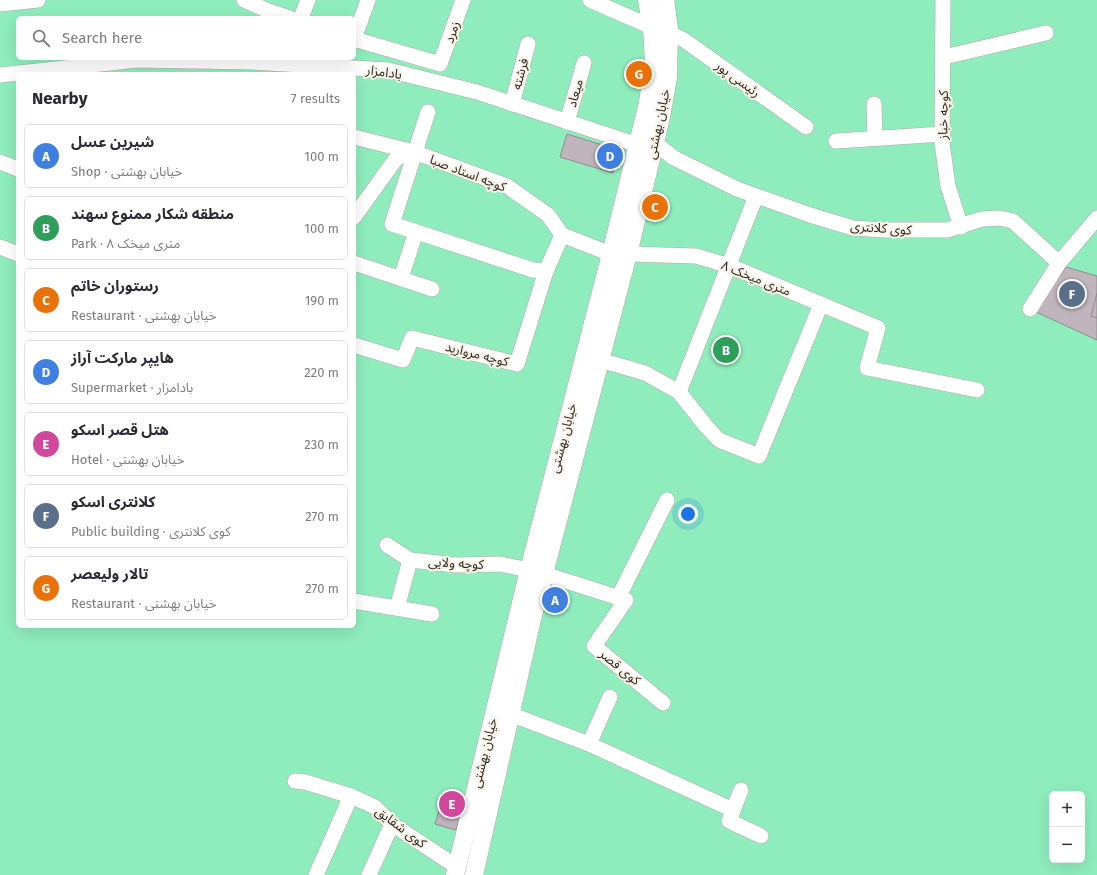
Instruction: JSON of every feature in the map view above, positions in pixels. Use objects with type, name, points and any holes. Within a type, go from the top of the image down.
[{"type":"main road","name":"خیابان بهشتی","points":[[646,146],[648,103],[654,62],[652,27],[647,0]]},
{"type":"main road","name":"خیابان بهشتی","points":[[456,871],[620,254],[646,146],[668,77],[669,33],[665,0]]},
{"type":"main road","name":"خیابان بهشتی","points":[[474,875],[510,714],[536,572],[600,360],[620,254]]},
{"type":"street","points":[[0,4],[38,0]]},
{"type":"street","points":[[244,0],[284,16]]},
{"type":"street","points":[[302,16],[308,0]]},
{"type":"street","points":[[356,33],[368,0]]},
{"type":"street","name":"زمرد","points":[[356,40],[440,64],[462,0]]},
{"type":"street","points":[[590,0],[652,27]]},
{"type":"street","name":"کوچه خباز","points":[[943,0],[944,57],[942,144],[948,186],[961,227]]},
{"type":"street","name":"رئیسی پور","points":[[669,33],[684,40],[806,127]]},
{"type":"street","points":[[944,57],[1046,33]]},
{"type":"street","name":"فرشته","points":[[512,104],[528,44]]},
{"type":"street","name":"بادامزار","points":[[28,72],[138,60],[207,68],[348,63],[388,70],[477,92],[646,146]]},
{"type":"street","name":"میعاد","points":[[567,122],[584,63]]},
{"type":"street","name":"بادامزار","points":[[0,75],[16,73]]},
{"type":"street","points":[[874,104],[875,138]]},
{"type":"street","points":[[428,112],[410,152],[392,224],[533,270],[546,271],[562,235],[620,254]]},
{"type":"street","points":[[836,141],[943,134]]},
{"type":"street","name":"کوچه استاد صبا","points":[[356,138],[410,152],[507,186],[548,215],[562,235]]},
{"type":"street","name":"کوی کلانتری","points":[[646,146],[674,158],[698,171],[756,196],[853,228],[947,230],[961,227],[982,219],[1000,218],[1013,221],[1059,263]]},
{"type":"street","points":[[356,214],[395,160],[410,152]]},
{"type":"street","points":[[0,162],[16,168]]},
{"type":"street","points":[[679,392],[730,266],[756,196]]},
{"type":"street","points":[[1030,309],[1059,263],[1097,218]]},
{"type":"street","points":[[401,278],[416,232]]},
{"type":"street","points":[[0,247],[16,253]]},
{"type":"street","name":"۸ متری میخک","points":[[620,254],[696,256],[730,266],[878,328],[867,368],[977,390]]},
{"type":"street","points":[[356,264],[432,288]]},
{"type":"street","name":"کوچه مروارید","points":[[356,346],[403,360],[412,338],[517,364],[546,271]]},
{"type":"street","points":[[600,360],[645,373],[679,392],[719,440],[759,456],[821,304]]},
{"type":"street","points":[[536,572],[618,598],[667,500]]},
{"type":"street","name":"کوچه ولایی","points":[[387,545],[410,560],[456,565],[500,564],[536,572]]},
{"type":"street","points":[[397,608],[410,560]]},
{"type":"street","name":"کوی قصر","points":[[618,598],[626,600],[594,646],[663,703]]},
{"type":"street","points":[[356,602],[432,614]]},
{"type":"street","points":[[589,744],[610,697]]},
{"type":"street","points":[[510,714],[589,744],[733,810]]},
{"type":"street","name":"کوی شقایق","points":[[295,782],[305,782],[351,796],[375,807],[392,824],[456,871]]},
{"type":"street","points":[[742,790],[729,821],[761,836]]},
{"type":"street","points":[[316,875],[351,796]]},
{"type":"street","points":[[369,875],[392,824]]},
{"type":"green space","points":[[0,0],[1097,0],[1097,875],[0,875]]},
{"type":"building","points":[[567,134],[609,147],[613,151],[615,159],[613,173],[560,157]]},
{"type":"building","points":[[1066,267],[1097,276],[1097,340],[1036,312]]},
{"type":"building","points":[[1097,293],[1097,318],[1091,316]]},
{"type":"building","points":[[445,791],[465,797],[456,830],[435,824]]},
{"type":"place","name":"تالار ولیعصر","points":[[639,74]]},
{"type":"place","name":"هایپر مارکت آراز","points":[[610,156]]},
{"type":"place","name":"رستوران خاتم","points":[[655,207]]},
{"type":"place","name":"کلانتری اسکو","points":[[1072,294]]},
{"type":"place","name":"منطقه شکار ممنوع سهند","points":[[726,350]]},
{"type":"place","name":"شیرین عسل","points":[[555,600]]},
{"type":"place","name":"هتل قصر اسکو","points":[[452,804]]}]
